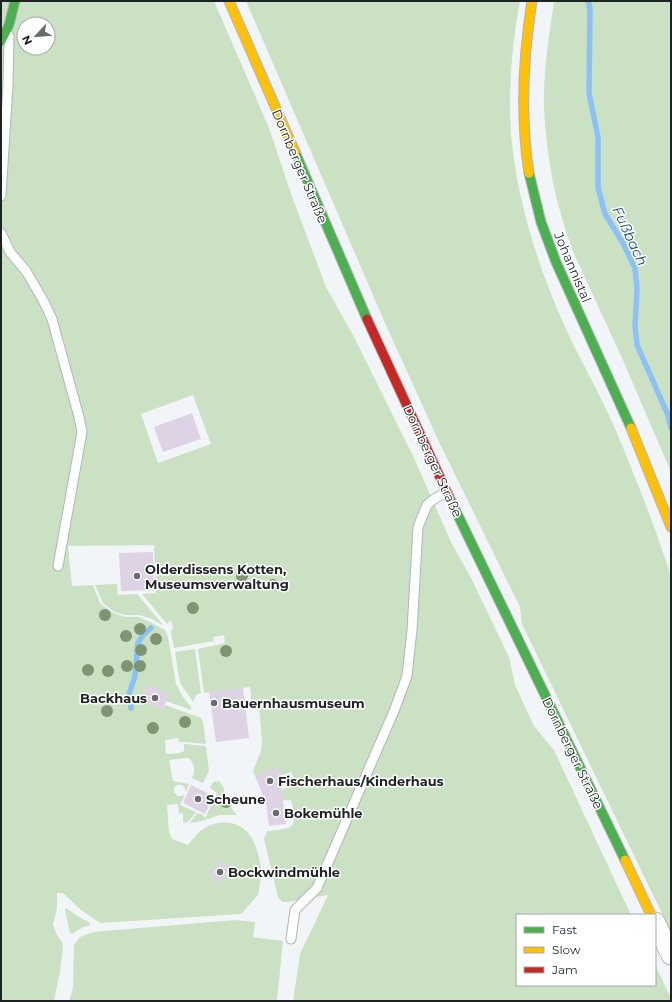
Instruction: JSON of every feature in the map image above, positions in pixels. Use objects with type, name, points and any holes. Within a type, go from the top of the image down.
[{"type":"street","points":[[1,40],[9,25],[14,1]]},
{"type":"street","name":"Dornberger Straße","points":[[229,1],[359,301],[447,492],[652,914]]},
{"type":"street","name":"Johannistal","points":[[532,1],[522,77],[525,143],[530,180],[537,209],[558,267],[646,463],[671,527]]},
{"type":"street","points":[[656,924],[671,955]]},
{"type":"lane","points":[[1,196],[8,85],[9,25]]},
{"type":"lane","points":[[1,233],[10,252],[26,271],[52,319],[82,432],[58,566]]},
{"type":"lane","points":[[291,939],[295,910],[317,888],[394,711],[407,676],[412,630],[418,527],[427,504],[447,492]]},
{"type":"green space","points":[[1,1],[214,1],[269,128],[291,194],[326,287],[354,337],[414,458],[451,542],[471,578],[509,657],[515,685],[534,726],[554,750],[631,914],[516,914],[516,986],[656,986],[656,967],[671,998],[671,1001],[293,1001],[300,954],[328,895],[288,902],[282,902],[278,897],[264,839],[267,831],[288,828],[294,822],[291,800],[272,801],[276,792],[292,786],[295,781],[291,772],[280,776],[255,776],[253,771],[261,751],[262,743],[259,706],[252,706],[250,687],[204,693],[198,649],[225,643],[224,635],[213,637],[214,641],[174,648],[171,633],[173,627],[171,620],[167,624],[142,594],[156,593],[154,545],[68,546],[72,586],[93,585],[100,603],[113,613],[125,617],[139,617],[165,630],[168,637],[176,684],[183,697],[191,707],[191,710],[166,701],[147,686],[142,701],[163,709],[165,705],[201,718],[203,722],[206,744],[179,742],[178,738],[165,740],[167,754],[180,753],[184,751],[184,744],[206,746],[209,771],[203,783],[192,778],[194,768],[190,759],[185,758],[169,760],[173,781],[189,784],[186,792],[182,785],[177,785],[174,788],[174,792],[178,796],[185,794],[180,805],[196,812],[188,822],[183,823],[183,813],[179,814],[178,804],[167,805],[169,832],[172,839],[188,845],[199,832],[209,826],[222,823],[235,824],[247,831],[251,837],[263,876],[261,876],[258,895],[241,914],[100,923],[81,910],[63,893],[57,893],[57,909],[53,925],[63,947],[54,1001],[1,1001]],"holes":[[[193,395],[211,444],[158,463],[141,414]]]},
{"type":"green space","points":[[246,1],[520,1],[511,67],[510,117],[518,184],[530,233],[555,304],[571,340],[604,404],[631,467],[671,576],[671,932],[522,624],[520,607],[440,444],[385,323]]},
{"type":"green space","points":[[554,1],[671,1],[671,472],[622,358],[574,254],[557,200],[547,145],[544,108],[545,68]]},
{"type":"green space","points":[[117,584],[118,595],[137,594],[164,626],[152,619],[139,615],[125,615],[114,612],[103,603],[95,585]]},
{"type":"green space","points":[[195,649],[201,693],[197,694],[193,702],[180,683],[175,652]]},
{"type":"green space","points":[[219,781],[224,790],[221,805],[224,807],[229,806],[237,815],[220,815],[190,823],[197,813],[203,815],[204,818],[207,816],[217,793],[210,788],[213,782]]},
{"type":"green space","points":[[66,908],[90,923],[90,925],[81,928],[72,934],[70,933],[65,910]]},
{"type":"green space","points":[[235,920],[255,922],[253,937],[283,941],[277,1001],[69,1001],[73,988],[74,945],[80,937],[93,932]]},
{"type":"building","points":[[192,413],[201,439],[163,452],[154,427]]},
{"type":"building","name":"Olderdissens Kotten, Museumsverwaltung","points":[[153,552],[154,590],[121,591],[119,553]]},
{"type":"building","name":"Backhaus","points":[[147,685],[169,693],[163,709],[142,701]]},
{"type":"building","points":[[243,688],[249,738],[216,742],[209,692]]},
{"type":"building","points":[[277,767],[284,785],[281,786],[286,824],[269,826],[266,803],[255,776]]},
{"type":"building","name":"Scheune","points":[[191,785],[214,796],[205,814],[183,803]]},
{"type":"building","name":"Bockwindmühle","points":[[224,861],[231,873],[216,883],[208,871]]},
{"type":"waterway","name":"Fußbach","points":[[588,1],[590,8],[589,93],[598,137],[598,187],[605,214],[623,243],[635,268],[637,289],[635,326],[637,345],[668,415],[671,428]]},
{"type":"waterway","points":[[131,708],[129,694],[135,676],[138,643],[143,635],[151,628]]},
{"type":"traffic: fast","points":[[1,41],[9,25],[15,1]]},
{"type":"traffic: fast","points":[[295,152],[367,319]]},
{"type":"traffic: fast","points":[[529,173],[541,222],[556,262],[631,428]]},
{"type":"traffic: fast","points":[[450,499],[625,860]]},
{"type":"traffic: slow","points":[[229,1],[295,152]]},
{"type":"traffic: slow","points":[[529,173],[524,130],[524,87],[526,44],[532,1]]},
{"type":"traffic: slow","points":[[631,428],[671,527]]},
{"type":"traffic: slow","points":[[625,860],[651,914]]},
{"type":"traffic: jam","points":[[367,319],[450,499]]},
{"type":"place","name":"Olderdissens Kotten, Museumsverwaltung","points":[[137,576]]},
{"type":"place","name":"Backhaus","points":[[155,698]]},
{"type":"place","name":"Bauernhausmuseum","points":[[214,703]]},
{"type":"place","name":"Fischerhaus/Kinderhaus","points":[[270,781]]},
{"type":"place","name":"Scheune","points":[[198,799]]},
{"type":"place","name":"Bokemühle","points":[[276,813]]},
{"type":"place","name":"Bockwindmühle","points":[[220,872]]}]
